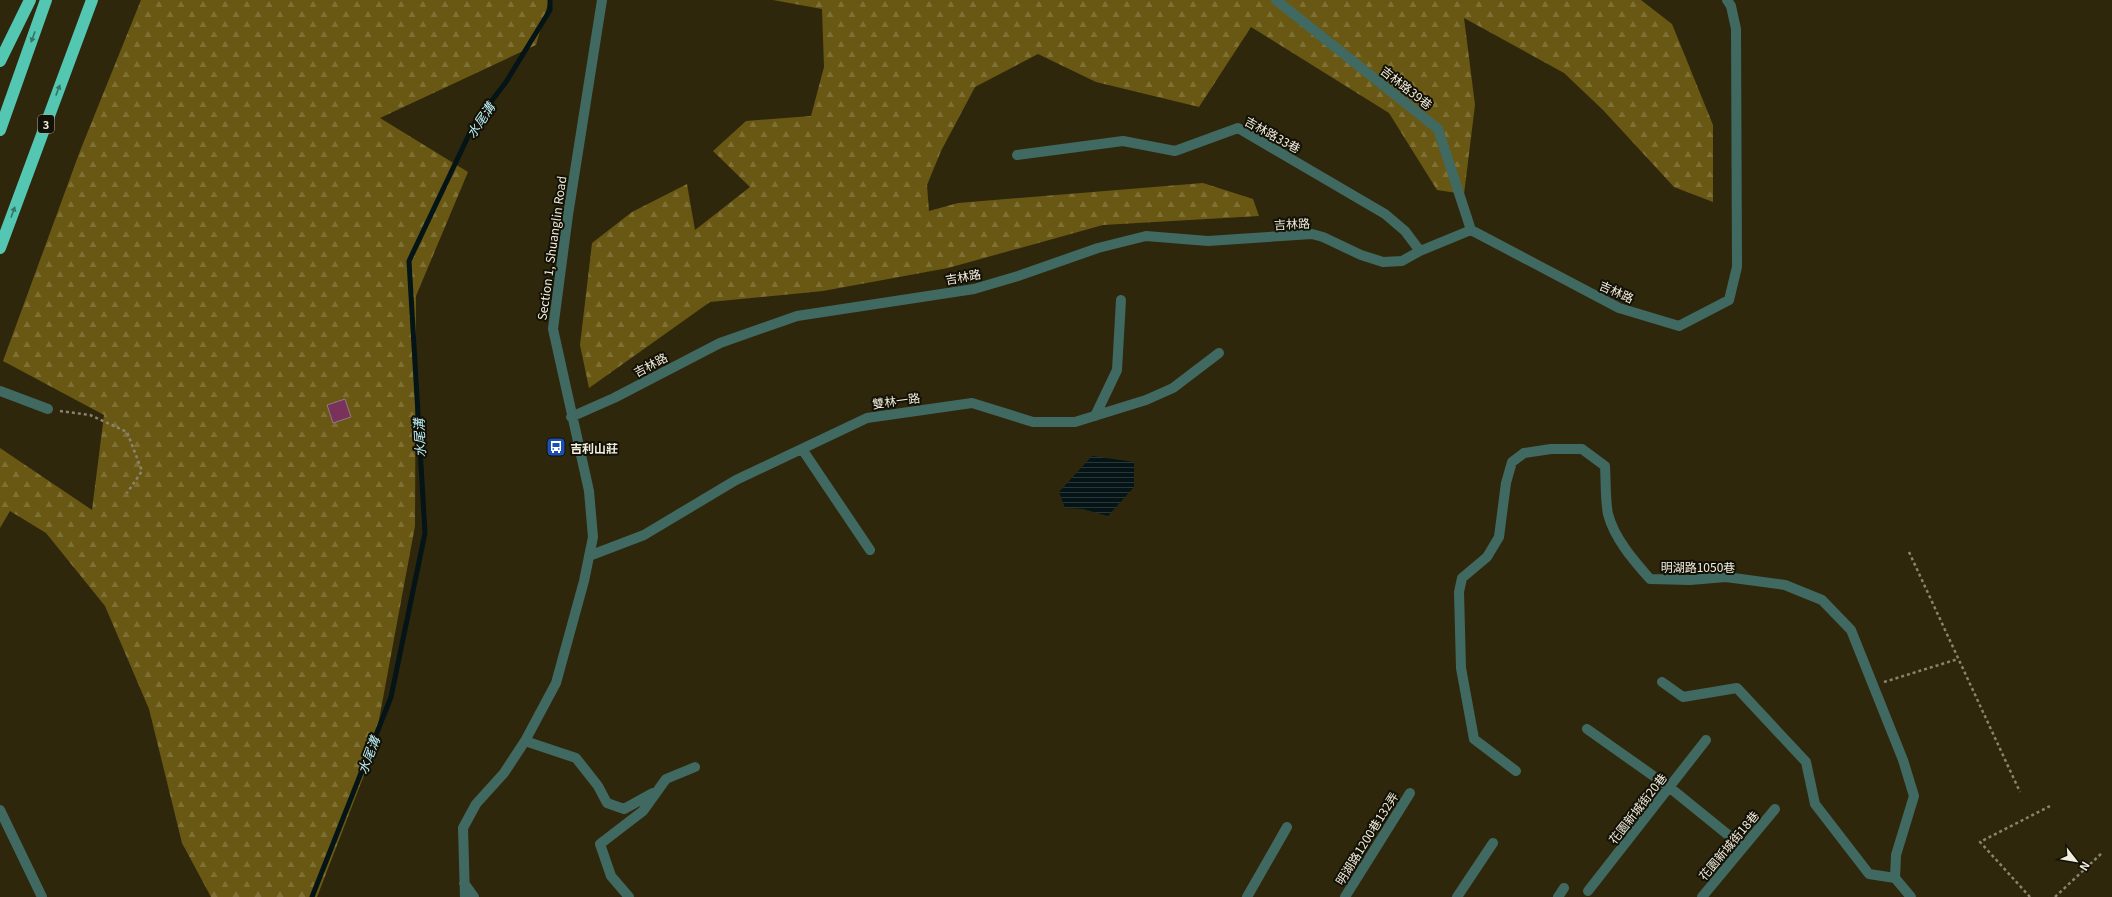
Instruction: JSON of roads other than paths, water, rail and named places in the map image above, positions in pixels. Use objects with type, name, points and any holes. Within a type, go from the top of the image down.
[{"type":"highway","points":[[0,61],[30,0]]},
{"type":"highway","points":[[0,130],[46,0]]},
{"type":"highway","name":"3","points":[[0,248],[92,0]]},
{"type":"street","name":"Section 1, Shuanglin Road","points":[[465,897],[463,828],[476,804],[504,773],[525,741],[556,683],[584,581],[592,537],[589,491],[571,417],[553,329],[568,215],[602,0]]},
{"type":"street","name":"吉林路39巷","points":[[1276,0],[1438,129],[1471,230]]},
{"type":"street","name":"吉林路","points":[[571,417],[614,398],[720,343],[797,316],[974,289],[1018,276],[1098,248],[1146,236],[1208,241],[1312,234],[1323,237],[1361,255],[1383,262],[1402,260],[1471,230],[1619,308],[1679,326],[1729,300],[1737,267],[1736,29],[1731,6],[1727,0]]},
{"type":"street","name":"吉林路33巷","points":[[1017,155],[1123,140],[1175,151],[1238,128],[1385,214],[1404,232],[1420,251]]},
{"type":"street","points":[[1095,416],[1117,370],[1120,300]]},
{"type":"street","name":"雙林一路","points":[[589,556],[644,535],[736,480],[867,418],[972,403],[1033,422],[1075,422],[1146,400],[1173,388],[1219,353]]},
{"type":"street","points":[[0,391],[48,408]]},
{"type":"street","points":[[802,449],[870,550]]},
{"type":"street","name":"明湖路1050巷","points":[[1516,771],[1474,739],[1461,668],[1459,592],[1462,578],[1487,557],[1499,537],[1506,483],[1512,462],[1524,453],[1551,449],[1582,449],[1605,466],[1608,514],[1633,561],[1650,579],[1690,580],[1726,577],[1785,585],[1822,600],[1851,630],[1903,760],[1914,796],[1896,855],[1895,878]]},
{"type":"street","points":[[1662,682],[1683,697],[1737,688],[1806,762],[1815,804],[1869,874],[1895,878],[1911,897]]},
{"type":"street","points":[[1588,729],[1669,788],[1743,847]]},
{"type":"street","name":"花園新城街20巷","points":[[1588,891],[1706,740]]},
{"type":"street","points":[[525,741],[576,758],[598,786],[608,803],[624,809],[655,791]]},
{"type":"street","points":[[629,897],[611,876],[600,844],[642,811],[655,791],[666,779],[695,767]]},
{"type":"street","name":"明湖路1200巷132弄","points":[[1345,897],[1410,793]]},
{"type":"street","name":"花園新城街18巷","points":[[1702,897],[1774,809]]},
{"type":"street","points":[[0,810],[42,897]]},
{"type":"street","points":[[1248,897],[1287,827]]},
{"type":"street","points":[[1457,897],[1493,842]]},
{"type":"street","points":[[464,883],[474,897]]},
{"type":"waterway","name":"水尾溝","points":[[312,897],[391,697],[425,533],[409,261],[474,124],[506,82],[550,10],[550,0]]},
{"type":"place","name":"吉利山莊","points":[[556,447]]}]
